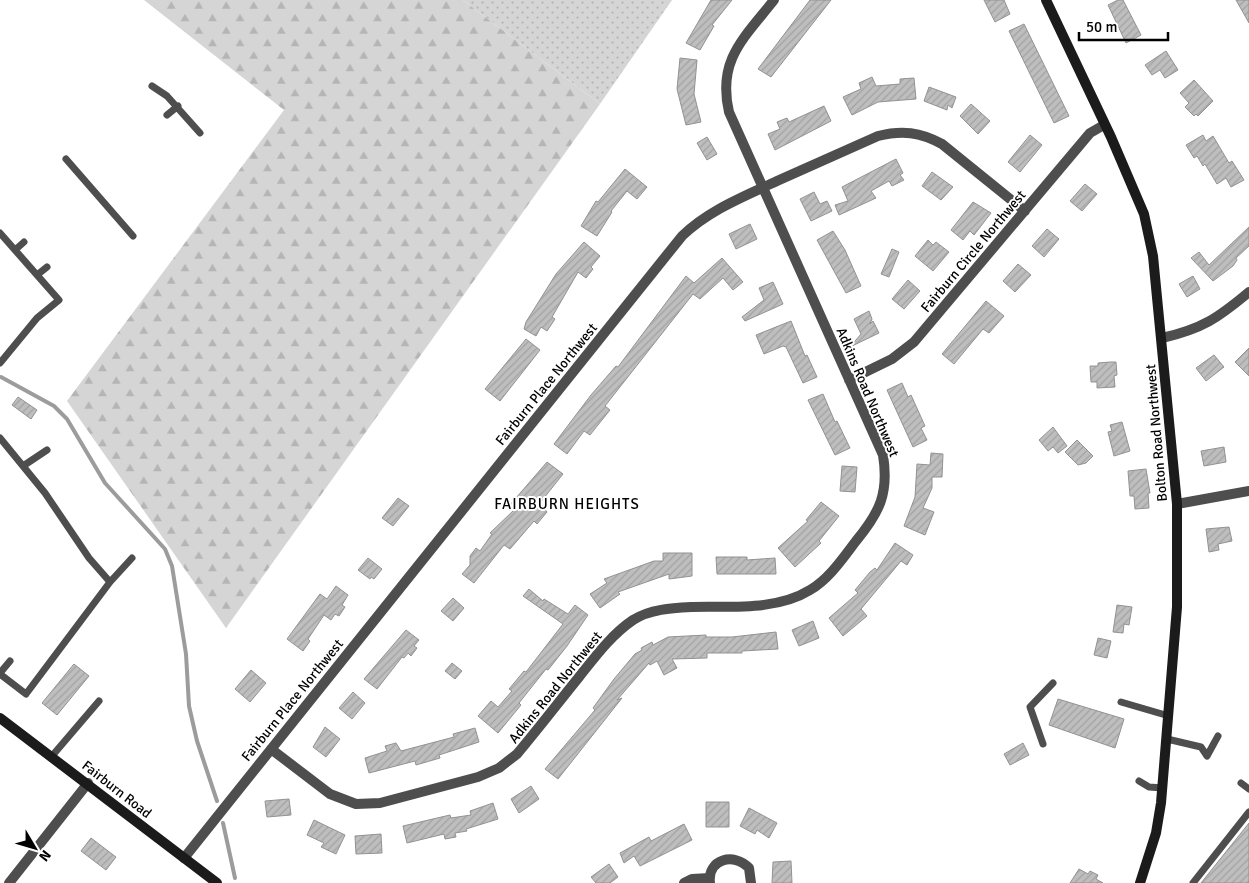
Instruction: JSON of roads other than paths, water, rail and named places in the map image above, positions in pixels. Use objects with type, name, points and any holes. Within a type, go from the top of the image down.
[{"type":"street","name":"Adkins Road Northwest","points":[[271,749],[330,794],[356,804],[380,803],[478,777],[499,768],[517,754],[609,640],[634,620],[652,612],[671,608],[775,604],[794,599],[811,590],[831,572],[870,524],[880,508],[884,492],[886,472],[882,455],[728,112],[725,95],[725,77],[729,61],[737,46],[774,0]]},
{"type":"street","name":"Bolton Road Northwest","points":[[1046,0],[1144,214],[1153,256],[1162,338],[1177,504],[1177,607],[1170,716],[1156,833],[1140,883]]},
{"type":"street","name":"Fairburn Circle Northwest","points":[[849,380],[892,359],[914,342],[1090,133],[1104,124]]},
{"type":"street","name":"Fairburn Place Northwest","points":[[184,858],[682,236],[711,212],[878,136],[893,132],[926,135],[942,144],[1025,211]]},
{"type":"street","points":[[1162,338],[1189,332],[1218,318],[1249,292]]},
{"type":"street","points":[[1177,504],[1249,491]]},
{"type":"street","name":"Fairburn Road","points":[[0,718],[88,783],[217,883]]},
{"type":"street","points":[[10,883],[88,783]]},
{"type":"street","points":[[684,883],[692,878],[710,881],[714,866],[719,861],[732,858],[739,859],[749,868],[751,883]]},
{"type":"lane","points":[[152,86],[178,106],[200,134]]},
{"type":"lane","points":[[167,115],[178,106]]},
{"type":"lane","points":[[66,159],[91,182],[133,236]]},
{"type":"lane","points":[[0,233],[59,300],[37,318],[0,363]]},
{"type":"lane","points":[[15,250],[24,242]]},
{"type":"lane","points":[[37,275],[47,267]]},
{"type":"lane","points":[[0,438],[23,466],[89,558],[110,582]]},
{"type":"lane","points":[[23,466],[47,450]]},
{"type":"lane","points":[[10,661],[0,673],[26,694],[110,582],[132,558]]},
{"type":"lane","points":[[1043,744],[1030,707],[1053,683]]},
{"type":"lane","points":[[52,756],[99,700]]},
{"type":"lane","points":[[1120,702],[1170,716]]},
{"type":"lane","points":[[1167,739],[1201,747],[1207,756],[1218,736]]},
{"type":"lane","points":[[1139,781],[1149,786],[1162,788]]},
{"type":"lane","points":[[1241,783],[1249,790]]},
{"type":"lane","points":[[1193,883],[1249,812]]},
{"type":"waterway","points":[[1,377],[54,406],[67,419],[105,483],[165,549],[172,566],[186,654],[189,706],[197,741],[217,801]]},
{"type":"waterway","points":[[223,823],[235,878]]},
{"type":"district","name":"FAIRBURN HEIGHTS","points":[[567,504]]}]
